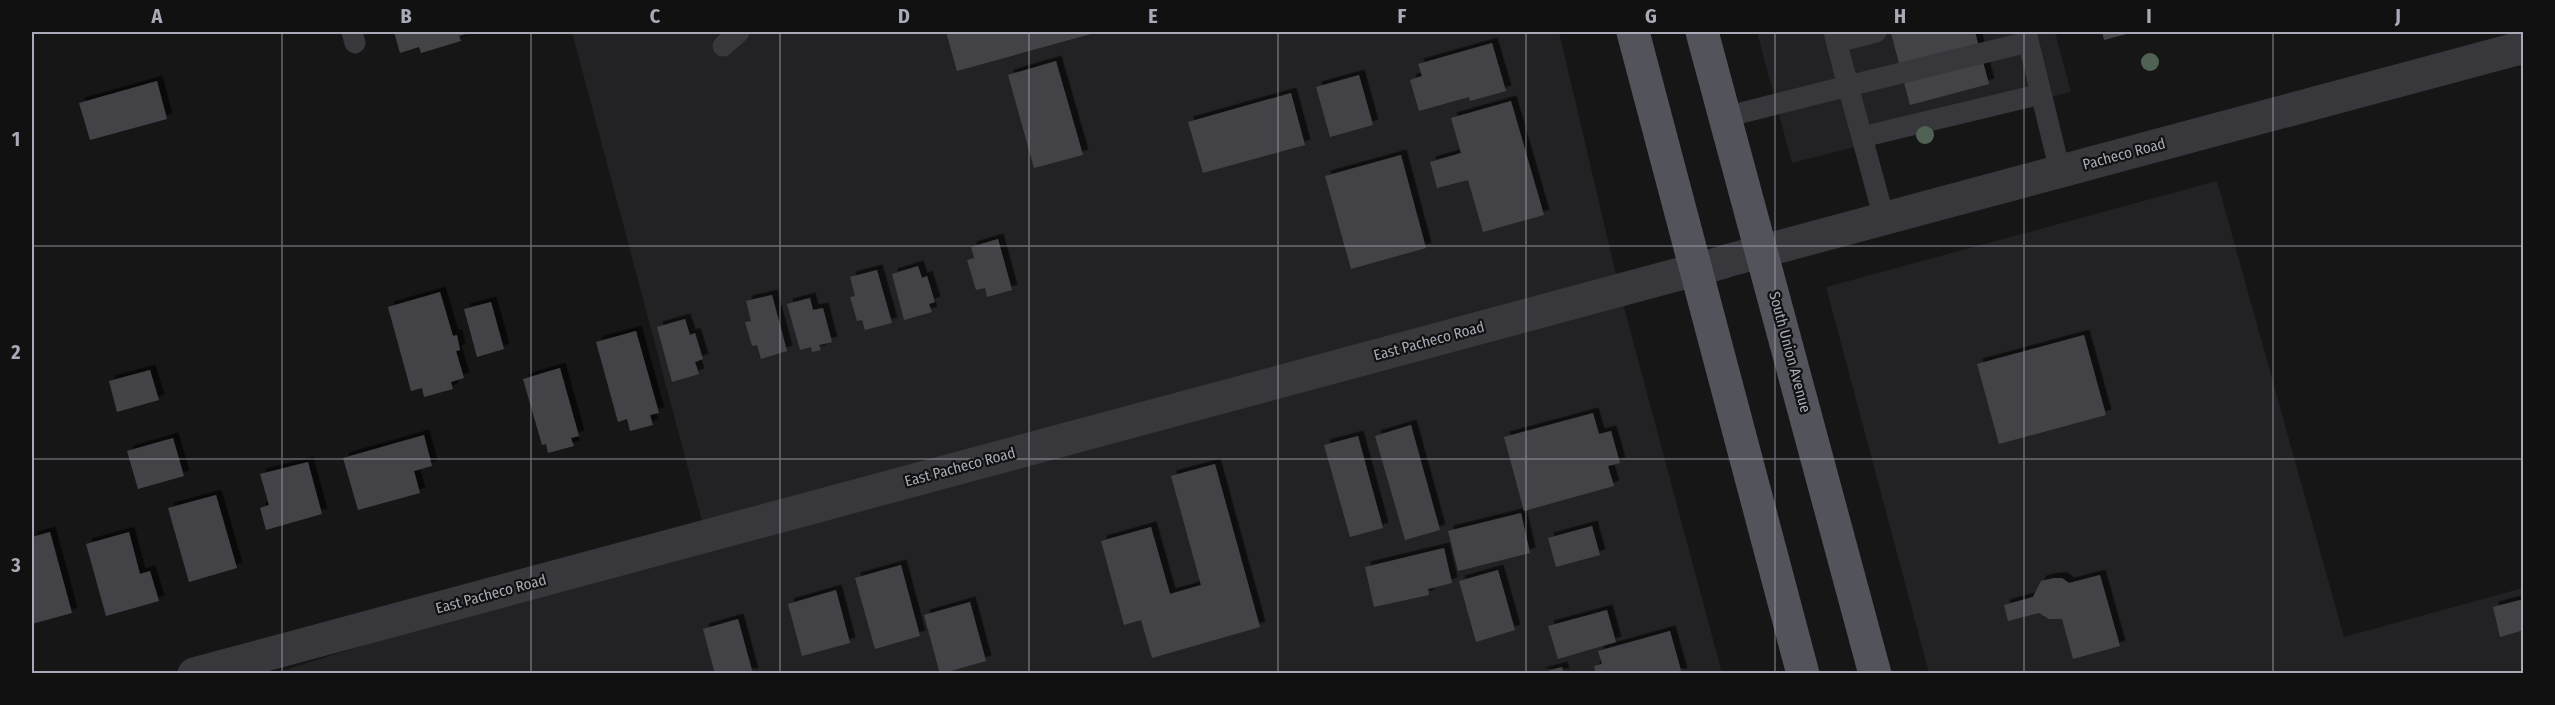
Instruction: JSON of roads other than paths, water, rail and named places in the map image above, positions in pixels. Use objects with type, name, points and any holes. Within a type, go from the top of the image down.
[{"type":"main road","points":[[1633,32],[1711,265],[1803,674]]},
{"type":"main road","name":"South Union Avenue","points":[[1702,32],[1875,674]]},
{"type":"street","name":"Pacheco Road","points":[[1711,265],[2523,47]]},
{"type":"street","name":"East Pacheco Road","points":[[194,674],[1711,265]]},
{"type":"lane","points":[[1876,32],[1835,37],[1884,218]]},
{"type":"lane","points":[[1725,117],[2027,37],[2060,171]]},
{"type":"lane","points":[[1862,137],[2041,94]]}]
